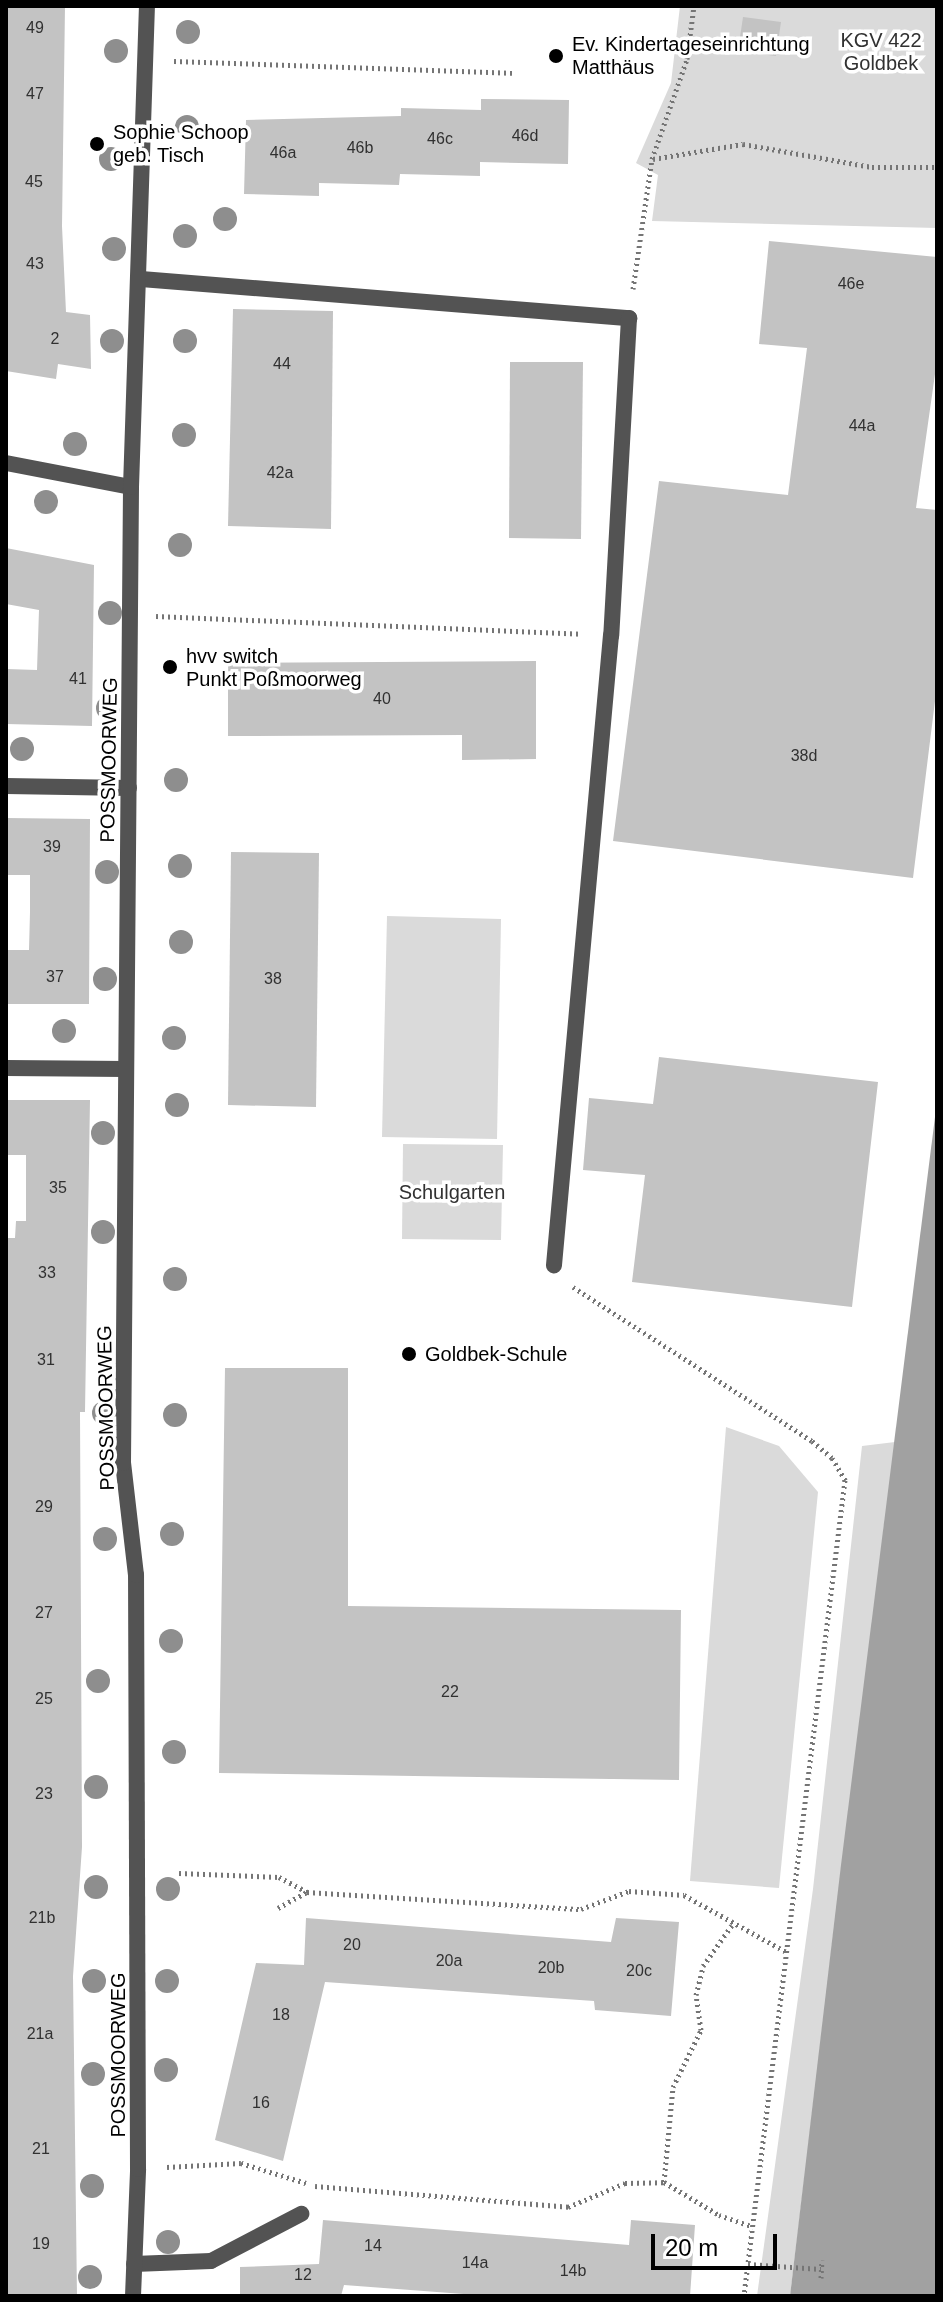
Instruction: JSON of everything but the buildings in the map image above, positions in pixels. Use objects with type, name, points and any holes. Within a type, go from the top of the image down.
[{"type":"street","name":"POSSMOORWEG","points":[[133,2296],[138,2169],[136,1575],[123,1463],[131,487],[141,279],[147,6]]},
{"type":"street","points":[[141,279],[629,318],[611,635],[554,1265]]},
{"type":"street","points":[[6,463],[131,487]]},
{"type":"street","points":[[6,786],[129,788]]},
{"type":"street","points":[[6,1068],[126,1069]]},
{"type":"street","points":[[134,2264],[211,2261],[301,2214]]},
{"type":"path","points":[[629,318],[652,159],[687,59],[694,6]]},
{"type":"path","points":[[146,60],[513,73]]},
{"type":"path","points":[[652,159],[743,144],[872,167],[937,167]]},
{"type":"path","points":[[131,615],[611,635]]},
{"type":"path","points":[[554,1265],[564,1281],[812,1441],[832,1458],[845,1480],[744,2296]]},
{"type":"path","points":[[179,1873],[279,1877],[307,1892],[581,1909],[629,1891],[684,1895],[732,1925],[788,1953]]},
{"type":"path","points":[[278,1908],[307,1892]]},
{"type":"path","points":[[664,2182],[673,2087],[701,2030],[696,1995],[703,1966],[732,1925]]},
{"type":"path","points":[[138,2169],[241,2163],[321,2188],[568,2207],[625,2183],[664,2182],[719,2215],[753,2227]]},
{"type":"path","points":[[821,2278],[822,2260]]},
{"type":"path","points":[[748,2264],[821,2269]]},
{"type":"green space","name":"KGV 422 Goldbek","points":[[680,6],[937,6],[937,228],[652,221],[658,175],[636,163],[671,83]]},
{"type":"green space","points":[[387,916],[501,919],[497,1139],[382,1137]]},
{"type":"green space","name":"Schulgarten","points":[[403,1144],[503,1145],[501,1240],[402,1239]]},
{"type":"green space","points":[[726,1427],[779,1446],[818,1492],[779,1888],[690,1881]]},
{"type":"green space","points":[[895,1442],[790,2296],[757,2296],[813,1889],[862,1446]]},
{"type":"shaded area","points":[[937,1101],[937,2296],[790,2296],[841,1865]]},
{"type":"place","name":"Ev. Kindertageseinrichtung Matthäus","points":[[556,56]]},
{"type":"place","name":"Sophie Schoop geb. Tisch","points":[[97,144]]},
{"type":"place","name":"hvv switch Punkt Poßmoorweg","points":[[170,667]]},
{"type":"place","name":"Goldbek-Schule","points":[[409,1354]]}]
